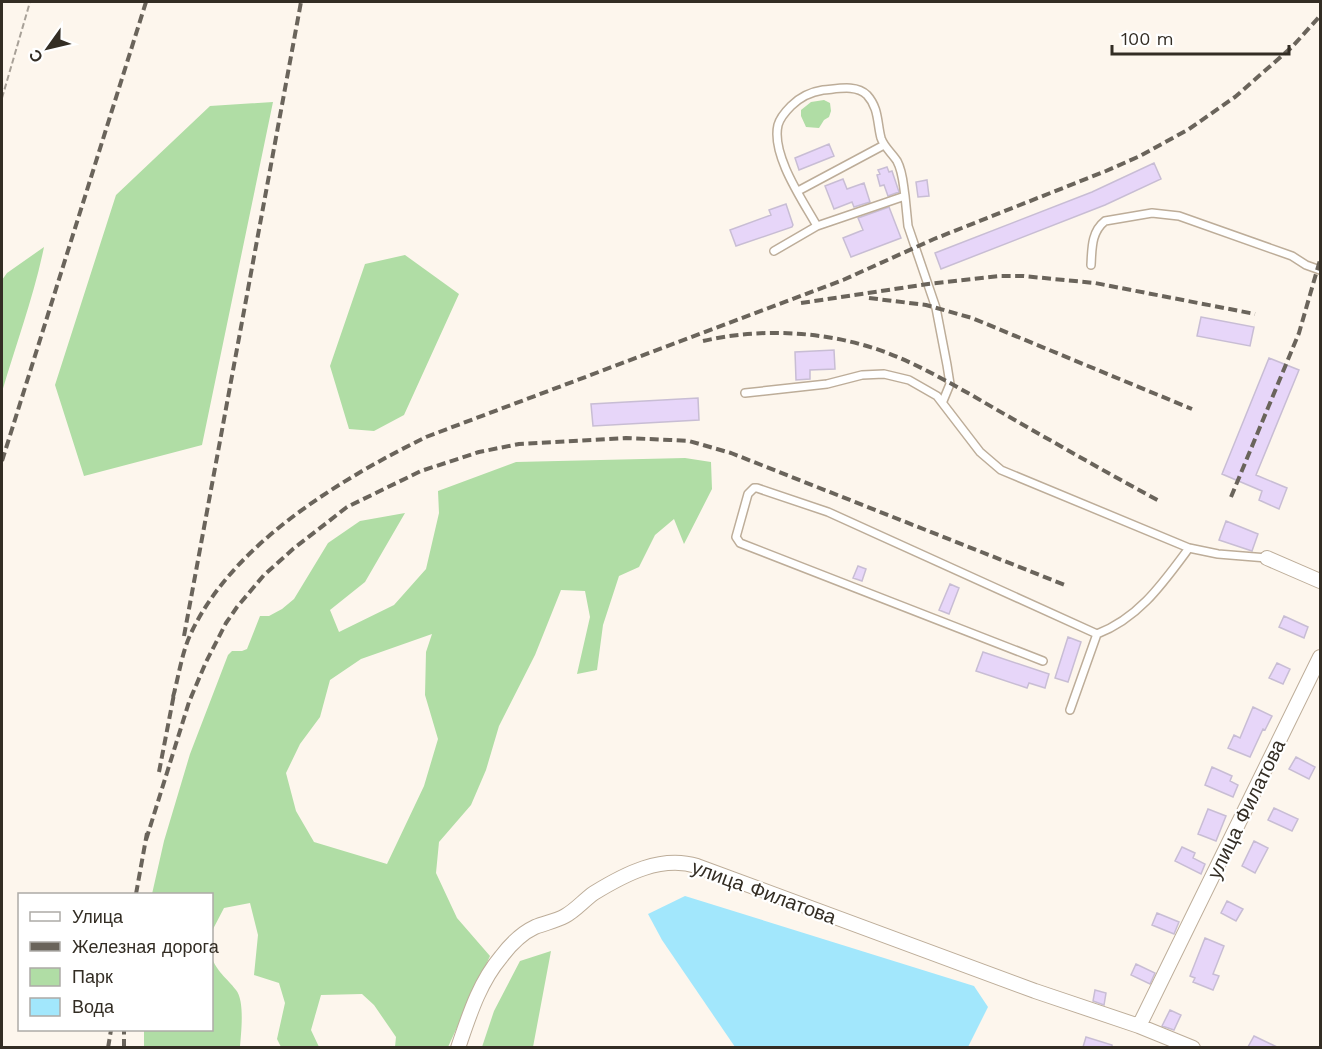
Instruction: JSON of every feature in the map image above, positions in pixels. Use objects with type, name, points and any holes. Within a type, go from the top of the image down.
[{"type":"street","points":[[1267,558],[1320,581]]},
{"type":"street","name":"улица Филатова","points":[[1139,1026],[1320,657]]},
{"type":"street","name":"улица Филатова","points":[[458,1047],[482,986],[492,968],[508,948],[526,932],[565,916],[595,893],[650,866],[667,862],[682,862],[697,866],[1193,1047]]},
{"type":"lane","points":[[817,226],[783,162],[777,132],[780,121],[802,97],[816,91],[844,88],[862,92],[876,108],[884,145],[899,166],[908,226],[936,308],[947,364],[950,384],[943,401]]},
{"type":"lane","points":[[798,191],[884,145]]},
{"type":"lane","points":[[774,251],[817,226],[905,196]]},
{"type":"lane","points":[[1090,266],[1094,234],[1105,221],[1162,213],[1179,216],[1292,255],[1306,265],[1320,270]]},
{"type":"lane","points":[[746,393],[827,384],[862,375],[896,376],[920,385],[943,401],[980,452],[1001,470],[1189,548],[1218,554],[1267,558]]},
{"type":"lane","points":[[1043,661],[740,543],[736,537],[748,494],[757,488],[820,509],[1097,634],[1119,625],[1135,613],[1163,583],[1189,548]]},
{"type":"lane","points":[[1070,710],[1097,634]]},
{"type":"path","points":[[2,98],[30,2]]},
{"type":"green space","points":[[824,100],[830,103],[829,117],[819,128],[806,127],[801,110],[811,102]]},
{"type":"green space","points":[[273,102],[202,445],[84,476],[55,385],[116,195],[210,106]]},
{"type":"green space","points":[[44,247],[30,302],[2,392],[2,280],[7,273]]},
{"type":"green space","points":[[405,255],[459,294],[404,415],[374,431],[349,429],[330,366],[365,264]]},
{"type":"green space","points":[[685,458],[711,462],[712,489],[684,544],[674,519],[655,535],[639,567],[619,576],[603,625],[597,670],[577,674],[590,617],[585,591],[561,590],[535,655],[499,726],[486,770],[471,805],[439,842],[436,873],[457,918],[490,956],[448,1047],[395,1047],[396,1037],[374,1005],[362,994],[321,995],[311,1030],[319,1047],[281,1047],[277,1039],[285,1003],[279,983],[254,975],[258,935],[250,903],[224,908],[213,929],[213,893],[152,893],[164,841],[190,754],[228,655],[232,651],[247,649],[260,616],[269,616],[294,599],[328,543],[360,521],[405,513],[365,582],[330,610],[339,632],[394,605],[426,569],[439,513],[438,491],[516,462]],"holes":[[[432,634],[426,652],[425,695],[438,739],[424,786],[387,864],[314,842],[296,811],[286,773],[300,744],[320,717],[330,680],[361,659]]]},
{"type":"green space","points":[[551,951],[533,1047],[482,1047],[494,1011],[520,961]]},
{"type":"green space","points":[[213,961],[239,995],[242,1017],[240,1047],[144,1047],[144,1031],[213,1031]]},
{"type":"water","points":[[685,896],[974,986],[988,1007],[968,1047],[735,1047],[662,940],[648,914]]},
{"type":"building","points":[[829,144],[834,156],[799,170],[795,158]]},
{"type":"building","points":[[1154,163],[1161,179],[1105,205],[941,269],[935,253],[1092,192]]},
{"type":"building","points":[[887,167],[889,172],[892,171],[899,192],[888,196],[884,185],[880,186],[877,175],[880,174],[878,170]]},
{"type":"building","points":[[843,179],[847,189],[864,183],[870,202],[854,207],[852,202],[834,209],[825,186]]},
{"type":"building","points":[[927,180],[929,196],[918,197],[916,182]]},
{"type":"building","points":[[786,204],[792,227],[736,246],[730,230],[771,215],[769,210]]},
{"type":"building","points":[[889,207],[901,238],[851,257],[843,238],[863,230],[858,218]]},
{"type":"building","points":[[1201,317],[1254,327],[1250,346],[1197,336]]},
{"type":"building","points":[[834,350],[835,369],[810,370],[810,379],[796,380],[795,352]]},
{"type":"building","points":[[1269,358],[1299,370],[1256,475],[1287,488],[1279,509],[1259,500],[1262,491],[1222,474]]},
{"type":"building","points":[[698,398],[699,420],[593,426],[591,404]]},
{"type":"building","points":[[1226,521],[1258,534],[1252,551],[1219,540]]},
{"type":"building","points":[[858,566],[866,569],[862,581],[853,578]]},
{"type":"building","points":[[950,584],[959,588],[949,614],[939,610]]},
{"type":"building","points":[[1284,616],[1308,627],[1304,638],[1279,627]]},
{"type":"building","points":[[1068,637],[1081,642],[1068,682],[1055,678]]},
{"type":"building","points":[[983,652],[1049,674],[1045,688],[1029,683],[1027,688],[976,671]]},
{"type":"building","points":[[1277,663],[1290,669],[1283,684],[1269,678]]},
{"type":"building","points":[[1253,707],[1272,716],[1250,757],[1228,748],[1234,735],[1240,738]]},
{"type":"building","points":[[1296,757],[1315,767],[1309,779],[1289,769]]},
{"type":"building","points":[[1212,767],[1232,776],[1230,781],[1238,785],[1233,797],[1205,785]]},
{"type":"building","points":[[1274,808],[1298,819],[1292,831],[1268,820]]},
{"type":"building","points":[[1208,809],[1226,816],[1216,841],[1198,834]]},
{"type":"building","points":[[1254,841],[1268,848],[1255,873],[1242,866]]},
{"type":"building","points":[[1182,847],[1195,853],[1193,858],[1205,864],[1201,874],[1175,861]]},
{"type":"building","points":[[1227,901],[1243,909],[1236,921],[1221,913]]},
{"type":"building","points":[[1157,913],[1179,922],[1174,934],[1152,925]]},
{"type":"building","points":[[1205,938],[1224,946],[1213,974],[1219,976],[1213,990],[1193,982],[1195,978],[1190,976]]},
{"type":"building","points":[[1136,964],[1155,973],[1150,984],[1131,975]]},
{"type":"building","points":[[1095,990],[1106,993],[1104,1005],[1093,1001]]},
{"type":"building","points":[[1170,1010],[1181,1015],[1174,1030],[1162,1026]]},
{"type":"building","points":[[1254,1036],[1277,1047],[1248,1047]]},
{"type":"building","points":[[1086,1037],[1112,1045],[1112,1047],[1083,1047]]},
{"type":"railway","points":[[2,461],[146,2]]},
{"type":"railway","points":[[184,636],[301,2]]},
{"type":"railway","points":[[173,697],[183,655],[192,631],[211,599],[235,569],[263,542],[293,516],[326,493],[426,437],[843,280],[934,239],[1140,156],[1189,129],[1235,97],[1292,47],[1320,16]]},
{"type":"railway","points":[[1231,497],[1299,333],[1320,260]]},
{"type":"railway","points":[[801,303],[928,284],[999,276],[1023,276],[1095,283],[1255,314]]},
{"type":"railway","points":[[869,298],[926,305],[972,318],[1192,409]]},
{"type":"railway","points":[[703,341],[752,334],[803,334],[853,342],[877,349],[943,379],[1161,502]]},
{"type":"railway","points":[[146,840],[189,702],[206,662],[226,623],[264,575],[347,507],[421,471],[479,452],[519,444],[626,438],[689,441],[731,453],[1065,585]]},
{"type":"railway","points":[[159,772],[175,689]]},
{"type":"railway","points":[[136,893],[147,833]]},
{"type":"railway","points":[[108,1048],[111,1031]]},
{"type":"railway","points":[[124,1031],[124,1048]]}]
